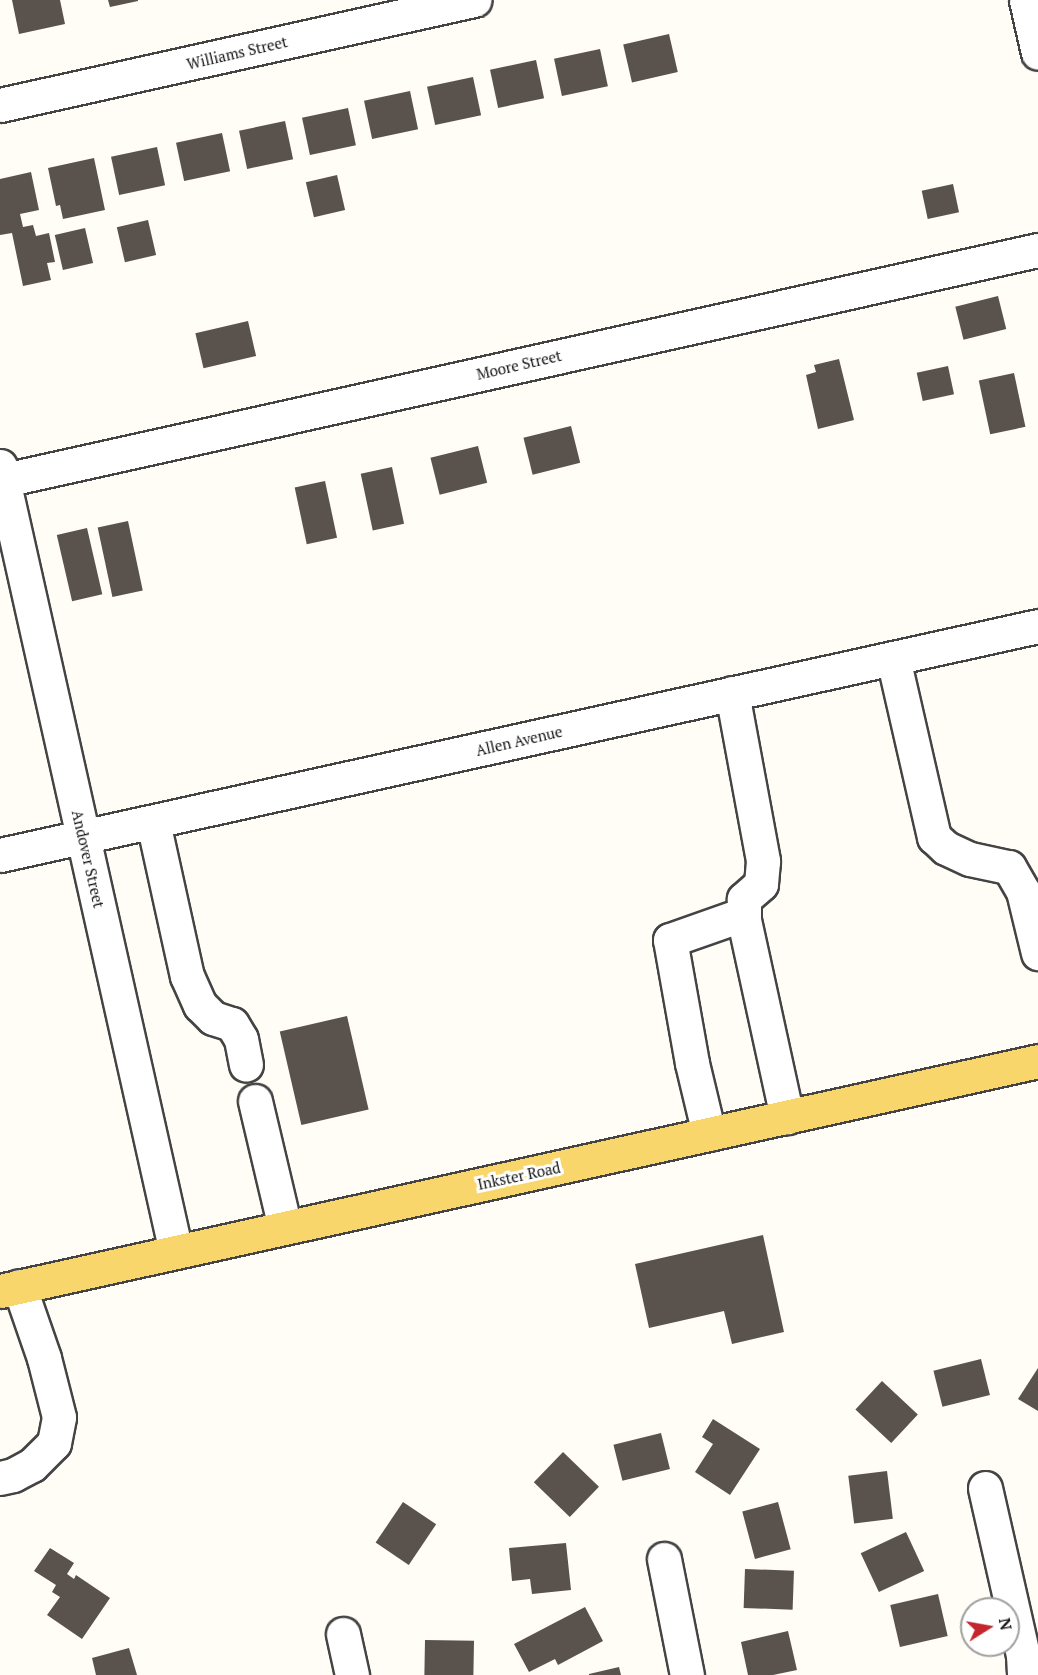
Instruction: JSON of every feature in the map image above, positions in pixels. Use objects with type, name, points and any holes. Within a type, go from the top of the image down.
[{"type":"main road","name":"Inkster Road","points":[[10,1288],[1038,1061]]},
{"type":"street","name":"Williams Street","points":[[0,105],[475,0]]},
{"type":"street","points":[[1026,0],[1038,53]]},
{"type":"street","name":"Moore Street","points":[[1,476],[1038,250]]},
{"type":"street","name":"Andover Street","points":[[1,476],[176,1252]]},
{"type":"street","name":"Allen Avenue","points":[[0,855],[1038,626]]},
{"type":"street","points":[[893,658],[934,837],[946,848],[970,859],[1009,867],[1023,891],[1038,953]]},
{"type":"street","points":[[732,693],[763,861],[761,884],[744,899],[744,914],[787,1116]]},
{"type":"street","points":[[153,822],[187,976],[200,1005],[213,1018],[232,1024],[241,1039],[246,1065]]},
{"type":"street","points":[[709,1134],[692,1063],[670,940],[744,914]]},
{"type":"street","points":[[255,1101],[285,1228]]},
{"type":"street","points":[[0,1478],[13,1475],[32,1465],[54,1443],[59,1417],[44,1358],[10,1288]]},
{"type":"street","points":[[985,1488],[1023,1655],[1024,1675]]},
{"type":"street","points":[[664,1559],[687,1675]]},
{"type":"street","points":[[343,1634],[352,1675]]},
{"type":"building","points":[[12,0],[60,0],[65,24],[19,34]]},
{"type":"building","points":[[108,0],[138,0],[138,1],[110,7]]},
{"type":"building","points":[[669,34],[678,72],[632,83],[623,45]]},
{"type":"building","points":[[600,49],[608,86],[562,96],[554,59]]},
{"type":"building","points":[[536,60],[544,98],[498,108],[490,70]]},
{"type":"building","points":[[473,77],[481,115],[435,125],[427,87]]},
{"type":"building","points":[[410,91],[418,129],[372,139],[364,101]]},
{"type":"building","points":[[348,108],[356,145],[310,155],[302,118]]},
{"type":"building","points":[[285,121],[293,159],[247,169],[239,131]]},
{"type":"building","points":[[222,133],[230,171],[184,181],[176,143]]},
{"type":"building","points":[[157,147],[165,185],[119,195],[111,157]]},
{"type":"building","points":[[94,158],[105,210],[63,219],[60,205],[56,206],[48,168]]},
{"type":"building","points":[[31,172],[39,210],[20,214],[23,227],[33,225],[36,236],[49,233],[55,262],[47,263],[51,280],[23,286],[12,233],[0,235],[0,179]]},
{"type":"building","points":[[337,175],[345,210],[314,217],[306,182]]},
{"type":"building","points":[[953,184],[959,212],[928,219],[922,191]]},
{"type":"building","points":[[148,220],[156,255],[125,262],[117,227]]},
{"type":"building","points":[[85,228],[93,263],[63,270],[55,235]]},
{"type":"building","points":[[998,296],[1006,329],[964,340],[955,307]]},
{"type":"building","points":[[248,321],[256,356],[203,368],[195,333]]},
{"type":"building","points":[[839,359],[854,420],[818,429],[806,375],[816,372],[814,365]]},
{"type":"building","points":[[948,366],[954,394],[923,401],[917,373]]},
{"type":"building","points":[[1014,373],[1025,427],[990,434],[979,380]]},
{"type":"building","points":[[571,426],[580,463],[533,475],[523,438]]},
{"type":"building","points":[[478,446],[487,483],[440,495],[430,458]]},
{"type":"building","points":[[392,467],[404,524],[373,530],[361,474]]},
{"type":"building","points":[[325,481],[337,538],[307,544],[295,487]]},
{"type":"building","points":[[128,521],[143,590],[112,597],[98,527]]},
{"type":"building","points":[[87,528],[102,594],[72,601],[57,535]]},
{"type":"building","points":[[347,1016],[369,1110],[301,1125],[280,1032]]},
{"type":"building","points":[[763,1235],[784,1332],[732,1344],[724,1311],[649,1328],[635,1264]]},
{"type":"building","points":[[981,1359],[990,1395],[942,1407],[933,1371]]},
{"type":"building","points":[[1038,1368],[1038,1411],[1018,1399]]},
{"type":"building","points":[[882,1381],[918,1414],[891,1443],[855,1410]]},
{"type":"building","points":[[713,1419],[760,1449],[730,1495],[695,1472],[713,1444],[702,1437]]},
{"type":"building","points":[[661,1433],[670,1469],[622,1481],[613,1445]]},
{"type":"building","points":[[563,1452],[599,1487],[570,1517],[534,1482]]},
{"type":"building","points":[[887,1471],[893,1519],[854,1523],[848,1476]]},
{"type":"building","points":[[403,1502],[436,1524],[409,1565],[376,1543]]},
{"type":"building","points":[[778,1502],[791,1549],[755,1559],[742,1512]]},
{"type":"building","points":[[906,1532],[924,1571],[879,1592],[861,1553]]},
{"type":"building","points":[[566,1543],[571,1590],[532,1594],[530,1579],[512,1581],[509,1548]]},
{"type":"building","points":[[50,1548],[74,1563],[67,1574],[74,1579],[76,1575],[110,1598],[82,1639],[47,1615],[60,1597],[52,1592],[56,1585],[34,1571]]},
{"type":"building","points":[[745,1569],[794,1571],[793,1610],[744,1608]]},
{"type":"building","points":[[938,1594],[948,1636],[900,1647],[890,1605]]},
{"type":"building","points":[[585,1607],[603,1641],[558,1665],[555,1659],[529,1672],[514,1644]]},
{"type":"building","points":[[788,1631],[797,1670],[773,1675],[748,1675],[741,1642]]},
{"type":"building","points":[[425,1640],[474,1641],[473,1675],[424,1675]]},
{"type":"building","points":[[129,1648],[137,1675],[96,1675],[92,1658]]},
{"type":"building","points":[[619,1667],[621,1675],[589,1675],[589,1674]]}]
